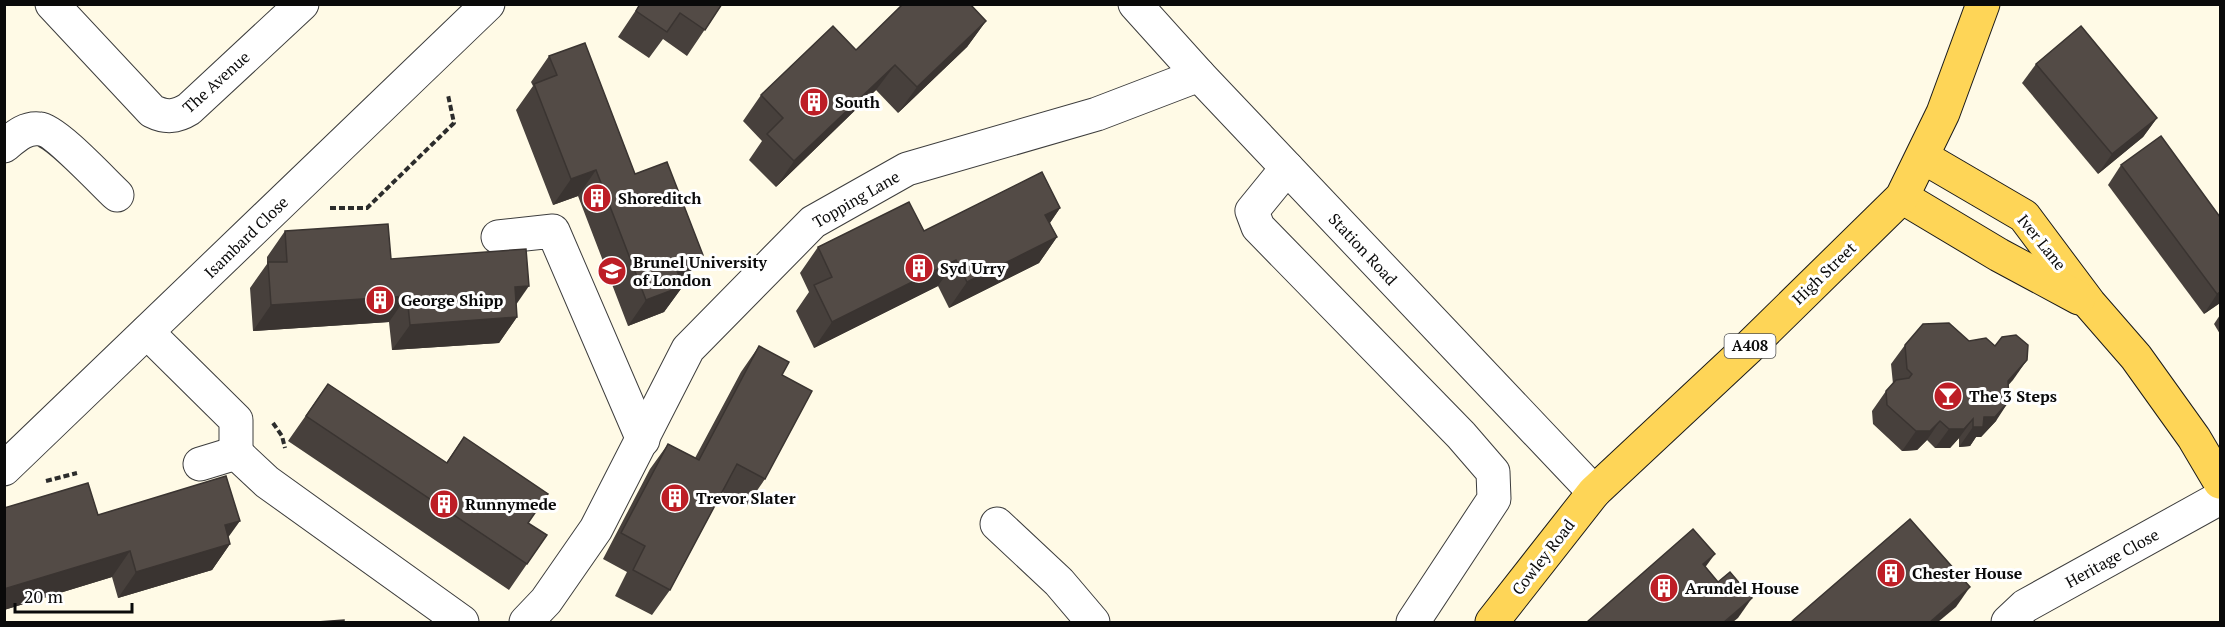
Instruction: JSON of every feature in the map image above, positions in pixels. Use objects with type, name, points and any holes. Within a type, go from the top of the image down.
[{"type":"main road","name":"High Street","points":[[1593,492],[1747,349],[1902,196],[1943,113],[1983,4]]},
{"type":"main road","name":"Iver Lane","points":[[1923,157],[2024,216],[2089,303],[2136,357],[2194,438],[2220,482]]},
{"type":"main road","name":"Iver Lane","points":[[1902,196],[1999,255],[2089,303]]},
{"type":"main road","name":"Cowley Road","points":[[1492,622],[1593,492]]},
{"type":"street","name":"The Avenue","points":[[52,4],[152,111],[173,116],[189,109],[302,4]]},
{"type":"street","name":"Isambard Close","points":[[4,469],[488,4]]},
{"type":"street","name":"Station Road","points":[[1135,4],[1198,75],[1593,492]]},
{"type":"street","name":"Topping Lane","points":[[526,622],[546,601],[596,529],[644,440],[688,349],[813,222],[908,169],[1097,114],[1198,75]]},
{"type":"street","points":[[4,146],[29,129],[43,129],[57,138],[117,195]]},
{"type":"street","points":[[1287,168],[1252,211],[1258,227],[1461,435],[1493,472],[1494,499],[1413,622]]},
{"type":"street","points":[[498,237],[554,231],[644,440]]},
{"type":"street","points":[[147,332],[236,420],[236,453],[267,482],[462,622]]},
{"type":"street","points":[[200,464],[236,453]]},
{"type":"street","name":"Heritage Close","points":[[2008,622],[2025,606],[2220,498]]},
{"type":"street","points":[[997,524],[1059,582],[1093,622]]},
{"type":"path","points":[[319,208],[367,208],[454,123],[446,89]]},
{"type":"path","points":[[269,419],[282,436],[286,452]]},
{"type":"building","points":[[640,4],[722,4],[705,30],[680,13],[667,32],[636,11]]},
{"type":"building","name":"South","points":[[903,4],[970,4],[986,21],[917,87],[895,65],[794,161],[767,134],[783,118],[761,95],[833,26],[856,50]]},
{"type":"building","points":[[2081,26],[2157,118],[2112,154],[2036,64]]},
{"type":"building","points":[[585,43],[635,174],[667,162],[703,255],[675,266],[683,286],[646,300],[596,170],[571,179],[534,84],[557,75],[549,56]]},
{"type":"building","points":[[2161,136],[2220,217],[2220,292],[2217,294],[2121,165]]},
{"type":"building","name":"Syd Urry","points":[[1042,172],[1060,208],[1045,215],[1057,237],[967,282],[956,260],[832,322],[814,285],[832,277],[818,247],[909,202],[924,231]]},
{"type":"building","points":[[388,224],[391,259],[526,249],[529,286],[515,287],[517,317],[410,325],[407,296],[271,305],[268,262],[287,262],[285,231]]},
{"type":"building","name":"The 3 Steps","points":[[1949,323],[1969,341],[1986,338],[1995,346],[2002,337],[2016,335],[2028,345],[2027,360],[2008,381],[2009,401],[1995,417],[1984,417],[1983,427],[1973,427],[1973,419],[1964,429],[1949,429],[1940,421],[1930,431],[1916,431],[1887,405],[1886,391],[1896,380],[1909,378],[1912,374],[1907,369],[1905,345],[1923,324]]},
{"type":"building","name":"Trevor Slater","points":[[759,346],[789,362],[782,375],[812,391],[765,479],[737,464],[670,590],[633,570],[645,546],[621,533],[668,444],[699,460]]},
{"type":"building","points":[[328,384],[447,463],[464,437],[548,494],[528,523],[547,535],[527,564],[306,416]]},
{"type":"building","points":[[226,476],[240,521],[225,525],[230,544],[136,572],[130,551],[4,589],[4,508],[88,483],[98,515]]},
{"type":"building","name":"Chester House","points":[[1910,519],[1970,587],[1930,622],[1791,622]]},
{"type":"building","name":"Arundel House","points":[[1693,529],[1715,554],[1703,564],[1718,582],[1730,572],[1752,598],[1724,622],[1587,622]]},
{"type":"building","points":[[344,620],[344,622],[317,622]]},
{"type":"place","name":"South","points":[[814,102]]},
{"type":"place","name":"Shoreditch","points":[[597,198]]},
{"type":"place","name":"Syd Urry","points":[[919,268]]},
{"type":"place","name":"Brunel University of London","points":[[612,271]]},
{"type":"place","name":"George Shipp","points":[[380,300]]},
{"type":"place","name":"The 3 Steps","points":[[1948,396]]},
{"type":"place","name":"Trevor Slater","points":[[675,498]]},
{"type":"place","name":"Runnymede","points":[[444,504]]},
{"type":"place","name":"Chester House","points":[[1891,573]]},
{"type":"place","name":"Arundel House","points":[[1664,588]]}]
